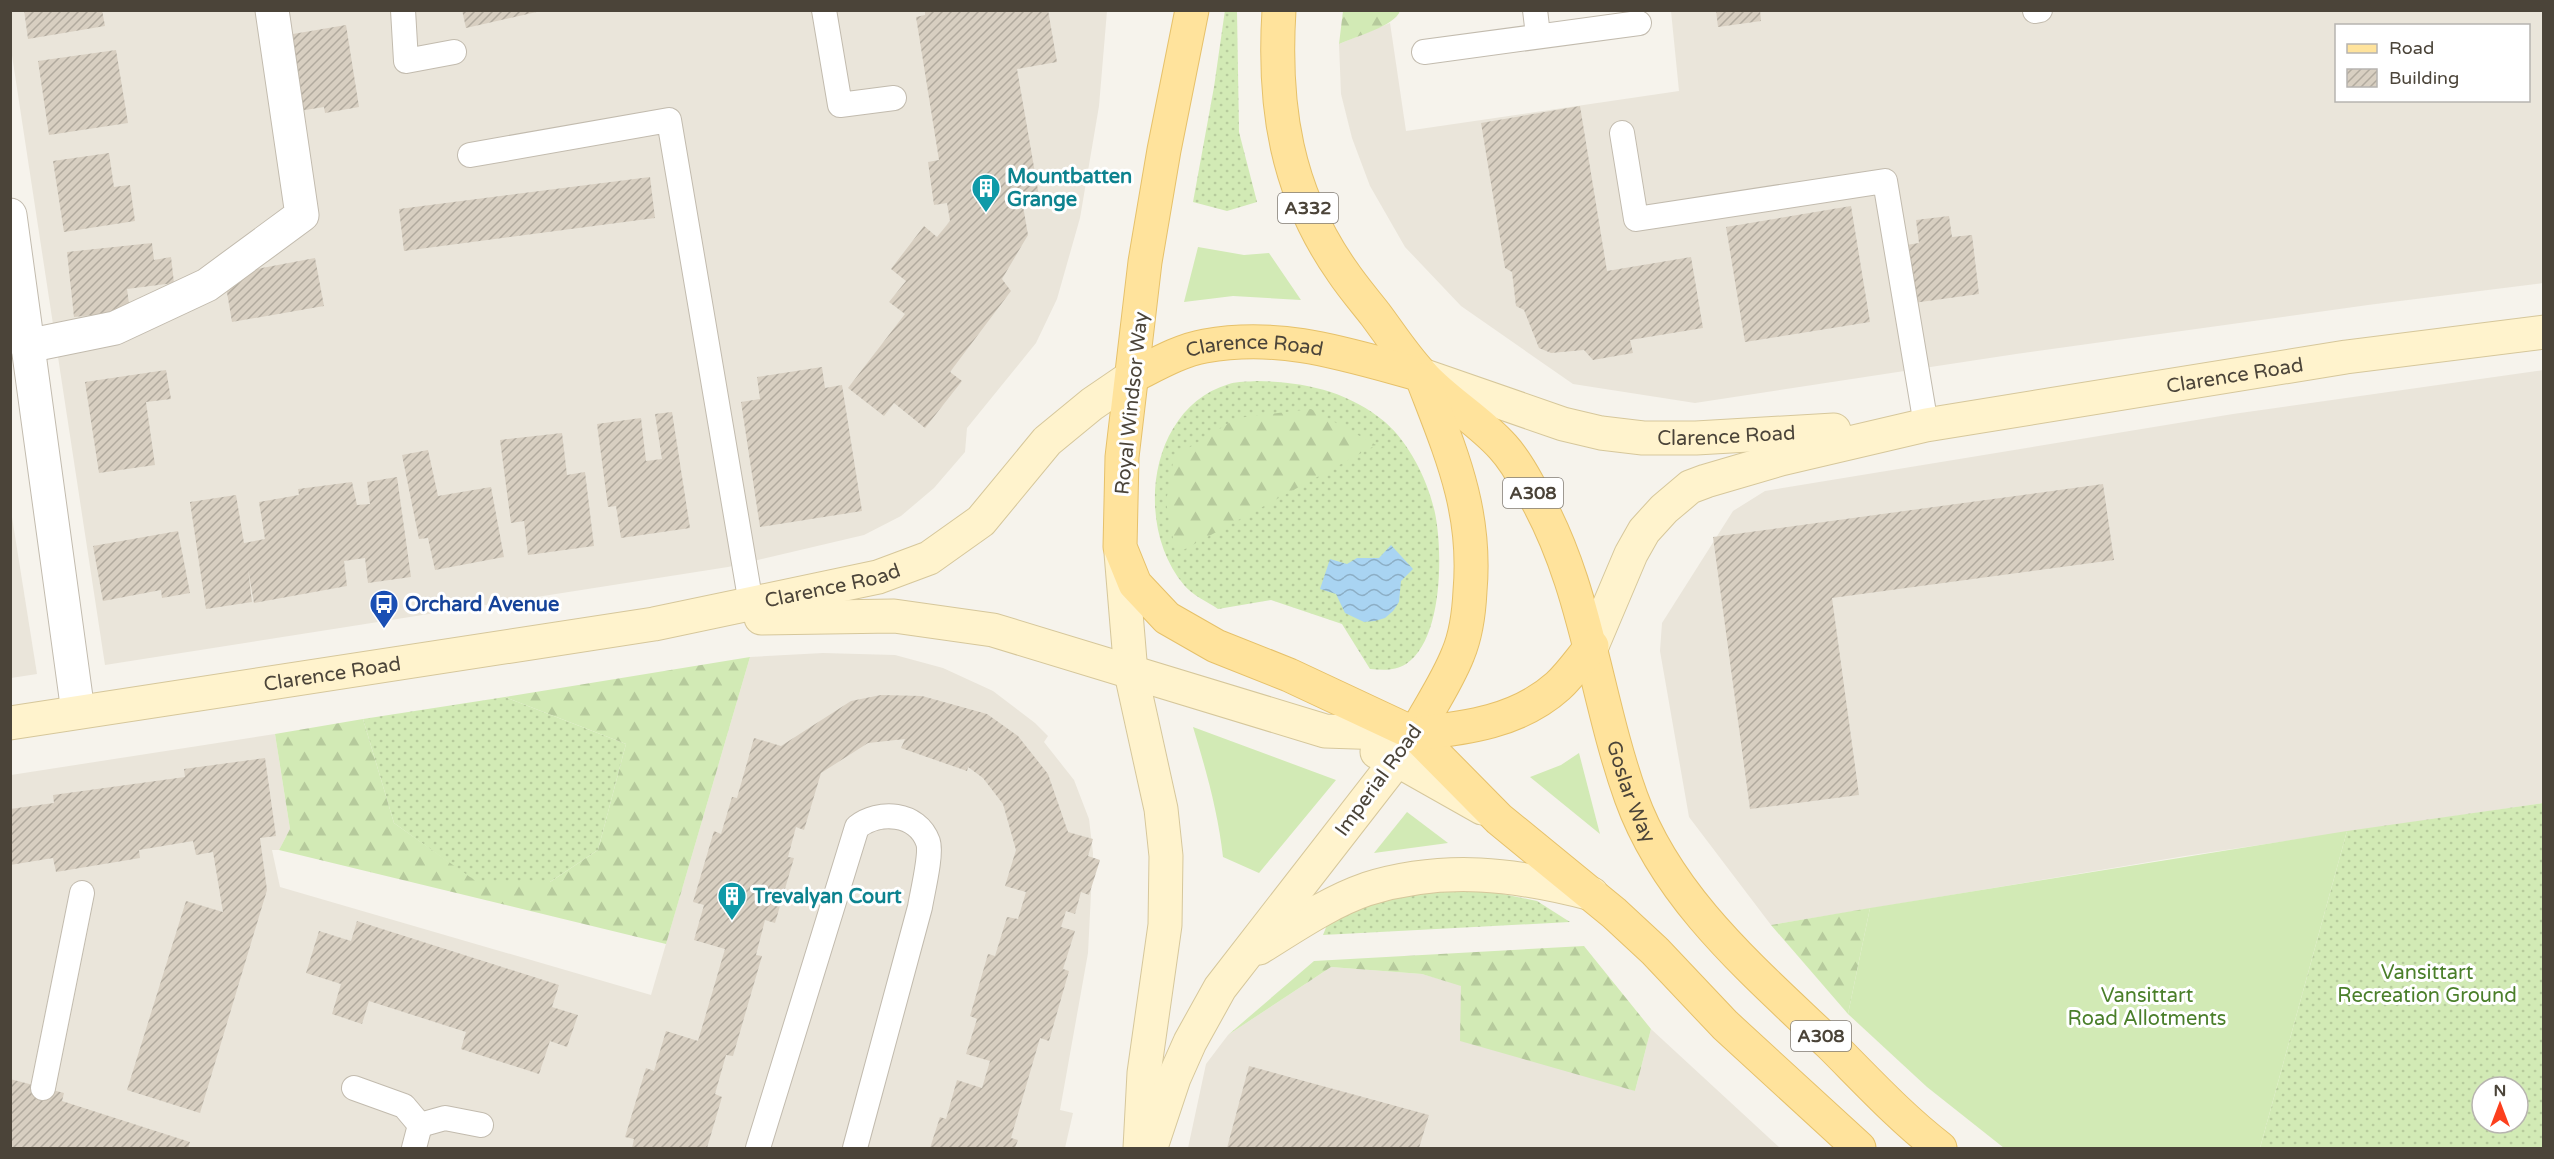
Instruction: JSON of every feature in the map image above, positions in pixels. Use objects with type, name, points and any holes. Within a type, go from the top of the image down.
[{"type":"main road","points":[[1164,150],[1168,10]]},
{"type":"main road","name":"Royal Windsor Way","points":[[1192,10],[1164,150],[1145,262],[1122,457],[1120,547],[1134,584],[1167,618],[1216,646],[1289,675],[1406,747]]},
{"type":"main road","name":"A332","points":[[1279,10],[1278,76],[1281,124],[1294,178],[1314,223],[1341,270],[1422,375]]},
{"type":"main road","name":"Clarence Road","points":[[1592,646],[1631,554],[1644,531],[1664,509],[1690,487],[1791,456],[1926,425],[2346,357],[2544,332]]},
{"type":"main road","name":"Clarence Road","points":[[10,723],[654,624],[878,578],[929,558],[981,521],[1047,441],[1092,404],[1133,376],[1203,346],[1260,341],[1319,347],[1422,375],[1563,424],[1602,433],[1643,438],[1696,438],[1926,425]]},
{"type":"main road","name":"Goslar Way","points":[[1422,375],[1503,447],[1531,488],[1564,554],[1592,646],[1612,733],[1632,799],[1655,850],[1681,892],[1767,983],[1940,1149]]},
{"type":"main road","name":"Imperial Road","points":[[1150,1149],[1174,1078],[1190,1042],[1220,988],[1406,747],[1459,653],[1469,609],[1473,562],[1469,519],[1459,476],[1422,375]]},
{"type":"main road","points":[[1120,547],[1131,673],[1161,809],[1166,856],[1165,925],[1144,1073],[1140,1149]]},
{"type":"main road","name":"Clarence Road","points":[[654,624],[794,616],[894,616],[993,630],[1325,731],[1406,747]]},
{"type":"main road","points":[[1406,747],[1512,715],[1559,685],[1592,646]]},
{"type":"main road","name":"A308","points":[[1406,747],[1494,814],[1592,894],[1655,951],[1725,1025],[1858,1149]]},
{"type":"main road","points":[[1242,958],[1334,904],[1366,890],[1411,879],[1475,873],[1509,875],[1544,881],[1592,894]]},
{"type":"street","points":[[27,346],[115,328],[207,285],[303,215],[272,10]]},
{"type":"street","points":[[10,215],[78,712]]},
{"type":"lane","points":[[403,10],[406,61],[454,52]]},
{"type":"lane","points":[[1535,10],[1538,35]]},
{"type":"lane","points":[[2035,11],[2040,10]]},
{"type":"lane","points":[[831,12],[840,105],[894,99]]},
{"type":"lane","points":[[1424,52],[1639,23]]},
{"type":"lane","points":[[470,154],[669,120],[751,604]]},
{"type":"lane","points":[[1622,133],[1636,219],[1885,181],[1926,425]]},
{"type":"lane","points":[[758,1149],[857,827],[868,819],[888,815],[906,819],[923,836],[928,843],[927,869],[920,907],[855,1149]]},
{"type":"lane","points":[[43,1088],[82,893]]},
{"type":"lane","points":[[354,1088],[404,1106],[420,1125]]},
{"type":"lane","points":[[420,1125],[445,1118],[481,1125]]},
{"type":"lane","points":[[414,1149],[420,1125]]},
{"type":"shaded area","points":[[10,11],[1107,11],[1099,106],[1080,218],[1057,299],[1036,343],[967,428],[965,452],[934,488],[901,516],[864,535],[728,567],[105,665],[11,49]]},
{"type":"shaded area","points":[[1671,11],[2543,11],[2543,283],[2016,354],[1695,403],[1573,384],[1461,306],[1405,247],[1370,186],[1352,138],[1341,94],[1339,44],[1390,23],[1406,131],[1679,91]]},
{"type":"shaded area","points":[[2543,370],[2543,803],[2185,856],[1771,925],[1689,817],[1660,651],[1662,623],[1733,511],[1765,491],[2233,414]]},
{"type":"shaded area","points":[[11,511],[37,674],[10,678]]},
{"type":"shaded area","points":[[823,653],[895,655],[943,668],[993,691],[1035,723],[1048,736],[1044,742],[1074,780],[1089,819],[1093,853],[1088,953],[1060,1110],[1073,1113],[1065,1148],[11,1148],[11,775],[275,734],[290,829],[279,850],[272,850],[280,887],[651,995],[750,657]]},
{"type":"shaded area","points":[[1331,967],[1422,974],[1461,985],[1635,1091],[1651,1029],[1780,1148],[1188,1148],[1206,1064],[1228,1035]]},
{"type":"green space","points":[[1225,10],[1237,11],[1239,132],[1257,202],[1227,211],[1193,202],[1214,87]]},
{"type":"green space","points":[[1343,10],[1400,11],[1390,22],[1339,44]]},
{"type":"green space","points":[[1198,247],[1244,255],[1269,253],[1301,300],[1233,296],[1184,302]]},
{"type":"green space","points":[[1257,381],[1308,386],[1325,390],[1356,403],[1371,411],[1394,431],[1417,464],[1428,488],[1435,513],[1438,530],[1439,572],[1434,616],[1427,636],[1418,652],[1406,664],[1389,670],[1370,669],[1342,624],[1271,600],[1218,609],[1187,589],[1168,560],[1159,532],[1155,502],[1157,471],[1166,443],[1181,417],[1202,397],[1229,384]]},
{"type":"green space","points":[[1311,409],[1376,445],[1176,554],[1166,502],[1174,457],[1237,418]]},
{"type":"green space","points":[[750,657],[666,944],[279,850],[290,829],[275,734],[363,719],[394,823],[477,882],[550,882],[598,850],[626,744],[505,697]]},
{"type":"green space","points":[[505,697],[626,744],[598,850],[550,882],[477,883],[394,823],[363,719]]},
{"type":"green space","points":[[1193,727],[1336,780],[1259,873],[1223,857],[1215,807]]},
{"type":"green space","points":[[1579,753],[1600,834],[1530,777],[1561,765]]},
{"type":"green space","name":"Vansittart Recreation Ground","points":[[2543,803],[2543,1148],[2260,1148],[2347,831]]},
{"type":"green space","points":[[1407,812],[1448,843],[1374,853]]},
{"type":"green space","name":"Vansittart Road Allotments","points":[[2347,831],[2260,1148],[2004,1148],[1927,1087],[1848,1014],[1870,908]]},
{"type":"green space","points":[[1431,890],[1488,891],[1537,901],[1570,922],[1323,935],[1327,925],[1381,895]]},
{"type":"green space","points":[[1870,908],[1848,1014],[1771,925]]},
{"type":"green space","points":[[1584,946],[1651,1029],[1635,1091],[1460,1041],[1461,986],[1422,974],[1331,967],[1228,1035],[1314,961]]},
{"type":"water","points":[[1391,545],[1413,569],[1401,581],[1399,602],[1385,618],[1364,622],[1345,613],[1336,594],[1320,589],[1330,559],[1347,564],[1357,558],[1379,558]]},
{"type":"building","points":[[24,10],[102,10],[105,26],[28,39]]},
{"type":"building","points":[[462,10],[541,10],[541,11],[466,28]]},
{"type":"building","name":"Mountbatten Grange","points":[[925,10],[1048,10],[1057,62],[1017,69],[1039,196],[1022,200],[1028,235],[1002,279],[1011,291],[950,372],[962,381],[925,428],[894,403],[884,416],[848,388],[905,314],[889,302],[906,281],[891,269],[924,226],[937,237],[950,221],[947,203],[934,205],[928,162],[939,160],[916,17],[925,15]]},
{"type":"building","points":[[1716,10],[1760,10],[1761,21],[1718,27]]},
{"type":"building","points":[[346,25],[359,107],[325,113],[324,107],[299,111],[287,35]]},
{"type":"building","points":[[116,50],[128,123],[49,135],[38,61]]},
{"type":"building","points":[[1580,106],[1607,271],[1691,257],[1703,328],[1630,340],[1633,353],[1593,360],[1584,350],[1551,353],[1539,348],[1524,310],[1516,306],[1512,272],[1505,268],[1481,123]]},
{"type":"building","points":[[109,153],[114,187],[130,185],[135,221],[64,232],[53,161]]},
{"type":"building","points":[[650,177],[655,218],[404,251],[399,209]]},
{"type":"building","points":[[1851,206],[1870,322],[1745,342],[1726,227]]},
{"type":"building","points":[[1949,216],[1952,237],[1972,235],[1979,294],[1913,303],[1906,245],[1919,243],[1916,220]]},
{"type":"building","points":[[152,243],[154,260],[171,257],[174,283],[127,289],[130,311],[74,317],[67,252]]},
{"type":"building","points":[[315,258],[324,306],[232,322],[224,275]]},
{"type":"building","points":[[822,367],[825,388],[842,385],[862,511],[760,527],[741,402],[760,399],[757,377]]},
{"type":"building","points":[[166,370],[171,399],[146,402],[155,465],[99,473],[85,382]]},
{"type":"building","points":[[672,412],[690,528],[621,538],[616,506],[608,507],[597,424],[641,418],[646,461],[662,459],[655,414]]},
{"type":"building","points":[[562,433],[567,475],[585,472],[594,546],[528,555],[524,521],[511,523],[500,440]]},
{"type":"building","points":[[428,450],[438,496],[491,487],[504,557],[435,570],[428,538],[419,539],[402,455]]},
{"type":"building","points":[[397,477],[411,577],[368,583],[365,558],[344,561],[347,586],[254,603],[248,569],[252,602],[206,609],[190,502],[236,495],[244,543],[265,539],[259,502],[299,495],[298,489],[352,482],[357,505],[370,504],[367,482]]},
{"type":"building","points":[[2103,484],[2114,560],[1832,598],[1859,795],[1750,809],[1713,537]]},
{"type":"building","points":[[178,531],[190,593],[162,598],[161,590],[103,601],[93,546]]},
{"type":"building","name":"Trevalyan Court","points":[[881,695],[922,696],[987,714],[1018,736],[1048,774],[1068,832],[1093,839],[1088,856],[1100,860],[1089,895],[1081,892],[1075,914],[1066,911],[1061,927],[1075,931],[1063,969],[1069,971],[1049,1041],[1040,1038],[1011,1138],[1018,1140],[1015,1148],[930,1148],[940,1117],[946,1119],[957,1080],[982,1088],[990,1061],[966,1054],[977,1019],[970,1016],[988,954],[995,956],[1007,917],[1018,919],[1026,892],[1005,886],[1016,850],[1003,804],[983,778],[968,767],[967,771],[901,748],[905,739],[868,743],[821,773],[804,830],[796,827],[788,857],[794,858],[775,923],[765,920],[756,955],[762,956],[733,1056],[726,1055],[715,1094],[722,1097],[707,1148],[632,1148],[634,1139],[625,1137],[646,1068],[654,1071],[666,1031],[698,1041],[725,949],[694,940],[704,905],[693,902],[714,831],[721,834],[732,797],[737,798],[754,738],[781,746],[851,701]]},
{"type":"building","points":[[265,758],[276,836],[260,838],[267,890],[200,1113],[127,1090],[186,901],[223,912],[213,852],[196,855],[193,841],[139,850],[140,858],[56,872],[53,858],[10,865],[10,809],[54,803],[53,795],[185,777],[184,769]]},
{"type":"building","points":[[357,921],[559,985],[552,1007],[578,1015],[567,1047],[550,1041],[539,1074],[461,1049],[466,1032],[369,1001],[362,1024],[332,1014],[341,984],[306,973],[319,931],[351,941]]},
{"type":"building","points":[[1249,1066],[1429,1115],[1419,1148],[1227,1148]]},
{"type":"building","points":[[10,1079],[64,1093],[62,1101],[190,1142],[188,1148],[10,1148]]},
{"type":"place","name":"Mountbatten Grange","points":[[986,214]]},
{"type":"place","name":"Orchard Avenue","points":[[384,630]]},
{"type":"place","name":"Trevalyan Court","points":[[732,922]]}]
